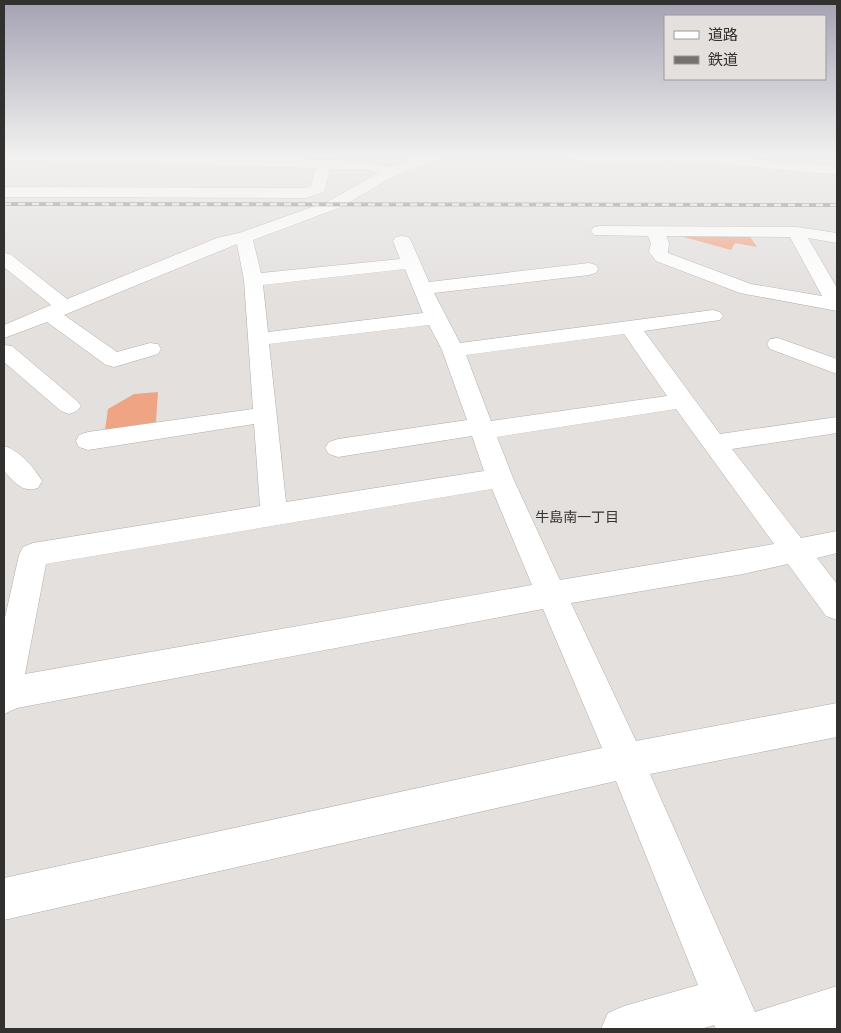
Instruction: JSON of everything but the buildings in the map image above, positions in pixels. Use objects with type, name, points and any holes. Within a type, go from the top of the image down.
[{"type":"street","points":[[4,332],[223,242],[244,237],[338,202]]},
{"type":"street","points":[[600,231],[796,232],[837,238]]},
{"type":"street","points":[[655,232],[660,243],[658,252],[662,257],[747,289],[836,299]]},
{"type":"street","points":[[796,232],[836,299]]},
{"type":"street","points":[[244,237],[253,280],[274,514]]},
{"type":"street","points":[[6,261],[56,310],[114,360],[150,349]]},
{"type":"street","points":[[253,280],[412,264],[589,269]]},
{"type":"street","points":[[412,264],[436,318],[453,350],[500,478],[626,760],[733,1014],[624,1029]]},
{"type":"street","points":[[453,350],[713,316]]},
{"type":"street","points":[[258,339],[436,318]]},
{"type":"street","points":[[630,327],[682,401],[837,607]]},
{"type":"street","points":[[778,344],[837,368]]},
{"type":"street","points":[[4,352],[69,406]]},
{"type":"street","points":[[338,448],[682,401]]},
{"type":"street","points":[[88,441],[264,415]]},
{"type":"street","points":[[714,443],[837,425]]},
{"type":"street","points":[[4,455],[29,481]]},
{"type":"street","points":[[500,478],[33,555],[4,696],[552,594],[719,566],[837,542]]},
{"type":"street","points":[[4,899],[626,760],[837,720]]},
{"type":"street","points":[[770,1029],[837,1009]]},
{"type":"shaded area","points":[[749,235],[757,247],[735,243],[731,250],[680,236]]},
{"type":"shaded area","points":[[158,392],[156,422],[105,430],[108,409],[134,394]]},
{"type":"railway","points":[[4,204],[837,205]]},
{"type":"district","name":"牛島南一丁目","points":[[577,517]]}]
